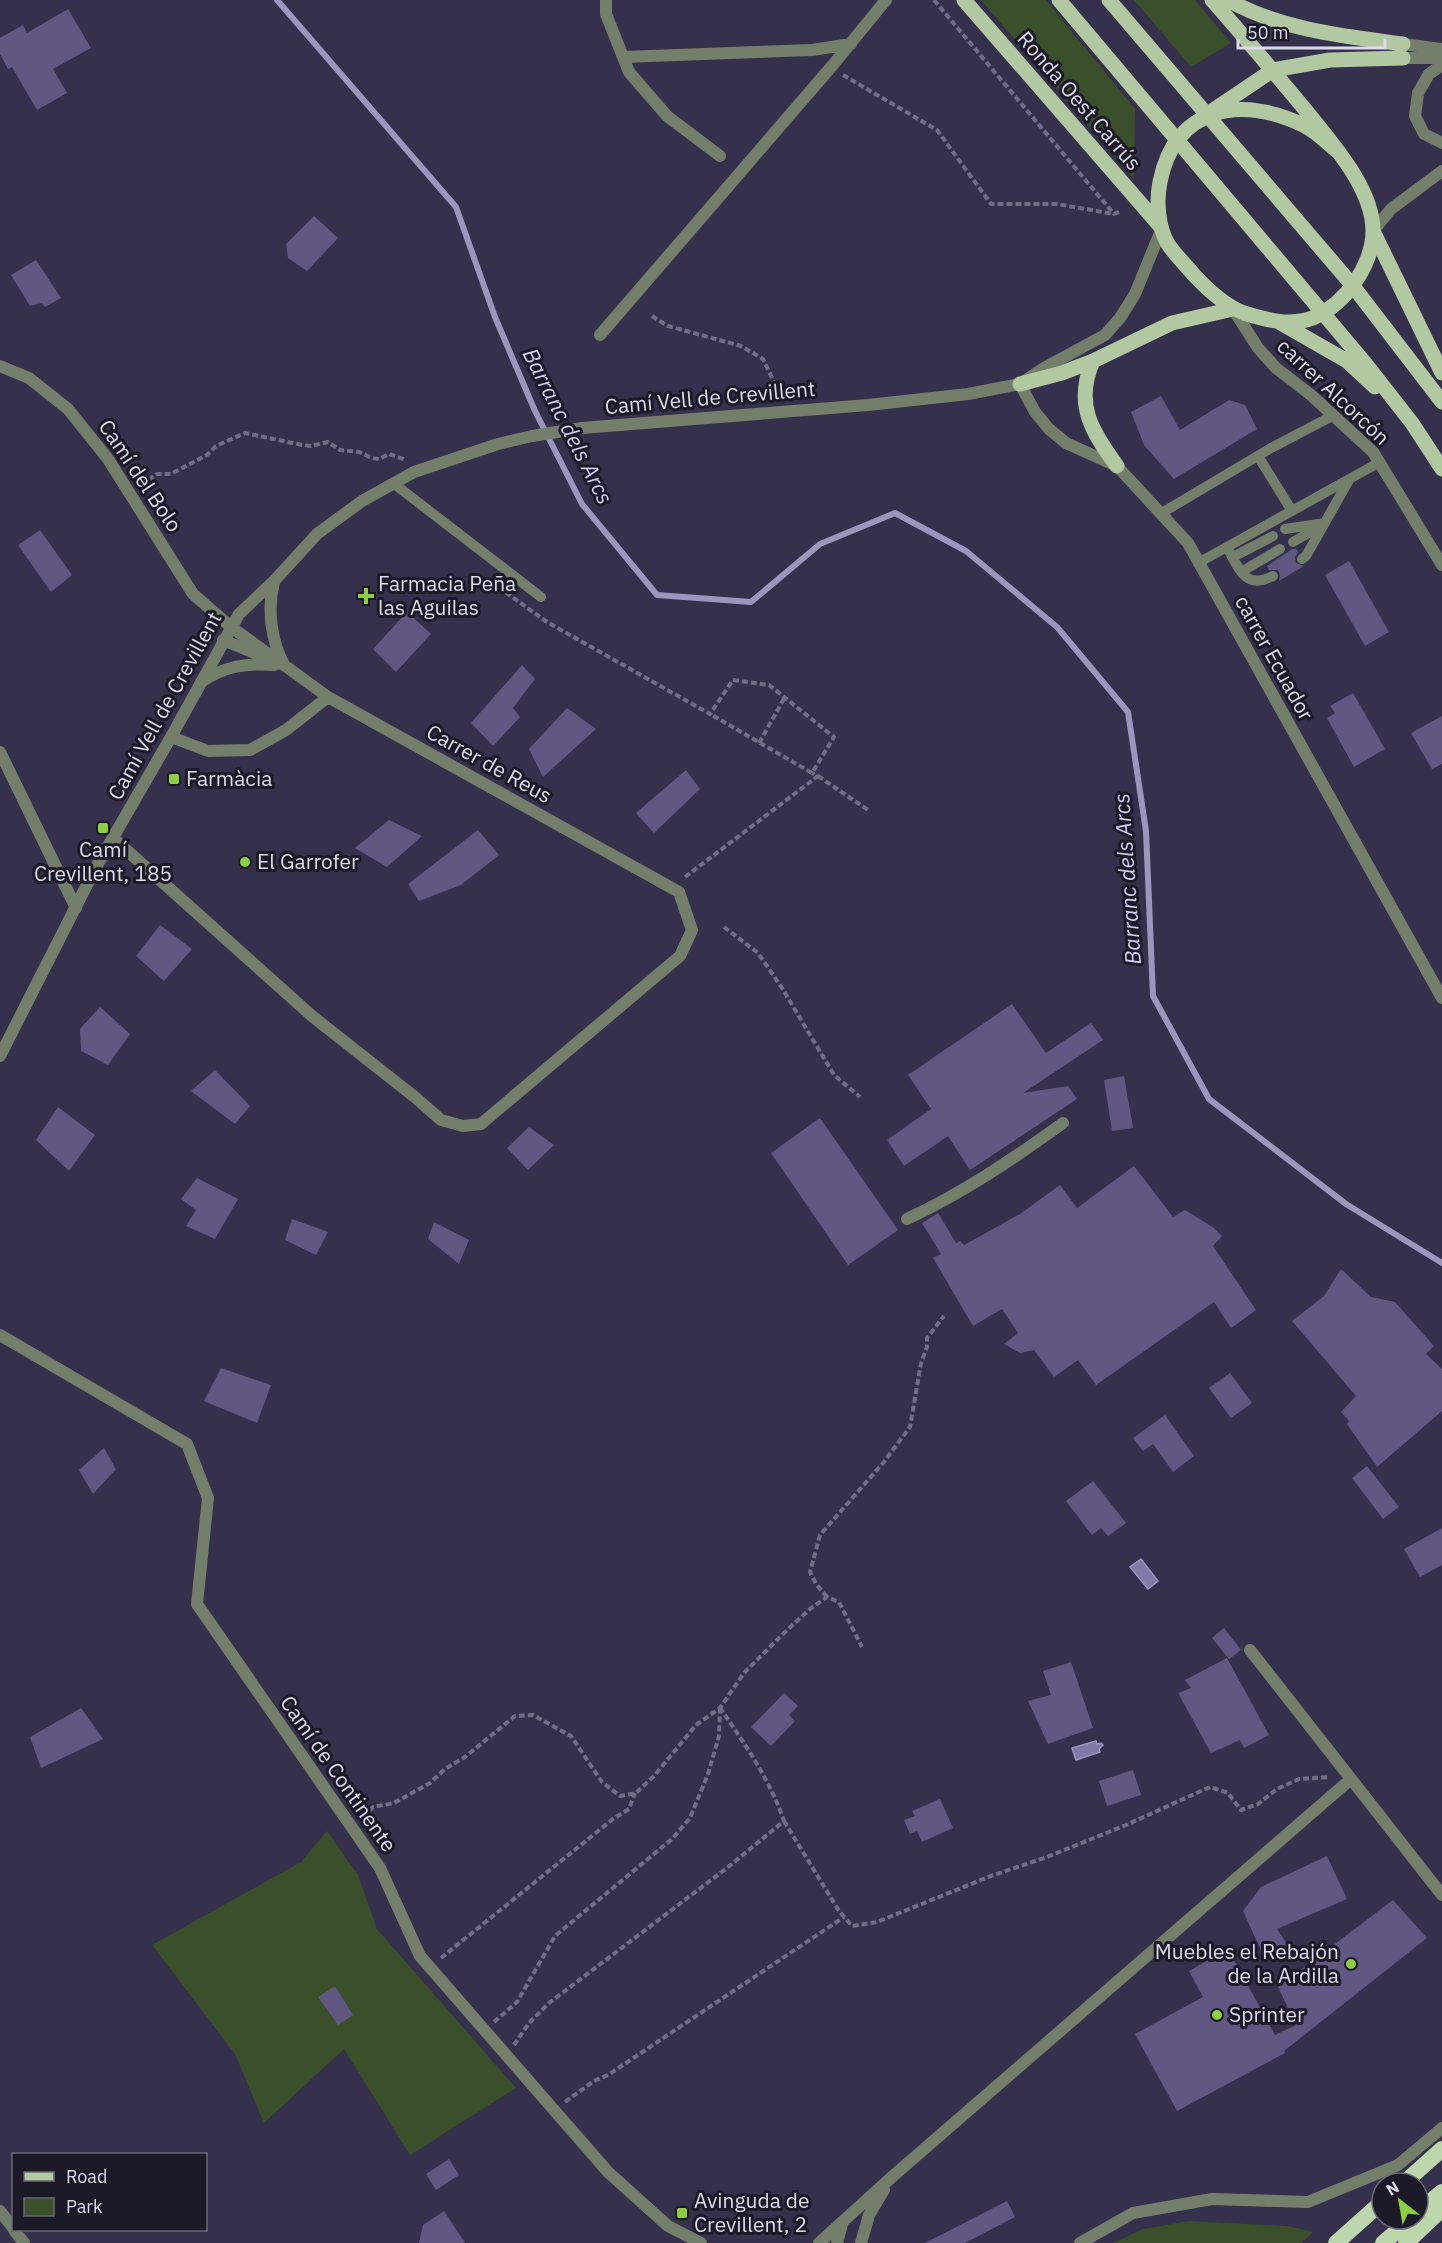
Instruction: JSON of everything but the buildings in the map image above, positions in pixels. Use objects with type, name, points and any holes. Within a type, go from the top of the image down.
[{"type":"highway","points":[[1417,2171],[1442,2149]]},
{"type":"highway","points":[[1430,2202],[1442,2192]]},
{"type":"highway","points":[[1406,2243],[1442,2211]]},
{"type":"highway","points":[[1427,2243],[1427,2236],[1442,2211]]},
{"type":"highway","points":[[1336,2243],[1370,2213]]},
{"type":"highway","points":[[1383,2243],[1396,2231]]},
{"type":"main road","name":"Ronda Oest Carrús","points":[[964,0],[1162,228]]},
{"type":"main road","name":"Ronda Oest Carrús","points":[[1059,0],[1324,312],[1412,423],[1442,469]]},
{"type":"main road","points":[[1108,0],[1353,286],[1442,402]]},
{"type":"main road","name":"Ronda Oest Carrús","points":[[1212,0],[1273,70],[1337,151],[1360,185],[1369,208],[1373,231],[1442,373]]},
{"type":"main road","points":[[1228,0],[1253,14],[1300,28],[1403,51]]},
{"type":"main road","points":[[1207,115],[1273,70],[1403,51]]},
{"type":"main road","name":"Ronda Oest Carrús","points":[[1337,151],[1306,126],[1257,111],[1235,110],[1207,115],[1177,140],[1161,173],[1158,188],[1162,228],[1167,243],[1183,262],[1201,282],[1233,309],[1279,322],[1347,361],[1412,423]]},
{"type":"main road","name":"Ronda Oest Carrús","points":[[1279,322],[1302,321],[1324,312],[1337,303],[1362,272],[1370,253],[1373,231]]},
{"type":"main road","points":[[1020,384],[1062,373],[1092,361],[1172,323],[1233,309]]},
{"type":"main road","points":[[1092,361],[1088,371],[1086,389],[1087,416],[1095,436],[1117,466]]},
{"type":"street","points":[[606,0],[606,14],[629,72],[667,116],[720,156]]},
{"type":"street","points":[[600,335],[851,44],[886,0]]},
{"type":"street","points":[[623,57],[813,50],[851,44]]},
{"type":"street","points":[[1403,51],[1442,49]]},
{"type":"street","points":[[1403,51],[1442,58]]},
{"type":"street","points":[[1442,65],[1429,74],[1418,93],[1415,116],[1424,134],[1442,143]]},
{"type":"street","points":[[1373,231],[1391,209],[1442,171]]},
{"type":"street","name":"Camí Vell de Crevillent","points":[[0,1056],[113,838],[239,614],[274,581],[317,534],[362,501],[414,472],[498,444],[531,436],[582,428],[880,404],[968,394],[1020,384],[1044,368],[1105,335],[1120,318],[1135,294],[1162,228]]},
{"type":"street","name":"carrer Alcorcón","points":[[1233,309],[1258,348],[1276,368],[1334,415],[1373,452],[1442,566]]},
{"type":"street","name":"Camí del Bolo","points":[[0,366],[29,378],[68,409],[108,459],[193,594],[231,627],[284,665]]},
{"type":"street","name":"carrer Ecuador","points":[[1020,384],[1035,411],[1049,429],[1066,443],[1117,466],[1188,543],[1442,999]]},
{"type":"street","points":[[201,682],[218,671],[233,667],[257,664],[284,665],[278,653],[272,625],[270,598],[274,581]]},
{"type":"street","name":"Carrer de Reus","points":[[113,838],[312,1016],[441,1120],[463,1126],[481,1124],[681,956],[692,930],[679,892],[328,697],[284,665],[223,640]]},
{"type":"street","points":[[171,737],[208,751],[249,750],[286,730],[328,697]]},
{"type":"street","points":[[0,752],[76,908]]},
{"type":"street","points":[[907,1219],[944,1202],[982,1179],[1063,1123]]},
{"type":"street","name":"Camí de Continente","points":[[0,1335],[187,1444],[208,1498],[197,1604],[380,1868],[420,1956],[608,2172],[668,2226],[701,2243]]},
{"type":"street","points":[[1250,1650],[1442,1895]]},
{"type":"street","points":[[819,2243],[1350,1777]]},
{"type":"street","points":[[1080,2243],[1133,2213],[1212,2199],[1308,2202],[1398,2165],[1442,2128]]},
{"type":"street","points":[[861,2243],[869,2215],[893,2176]]},
{"type":"street","points":[[0,2211],[12,2226]]},
{"type":"street","points":[[837,2243],[842,2224]]},
{"type":"lane","points":[[1161,514],[1258,456],[1334,415]]},
{"type":"lane","points":[[1258,456],[1292,511]]},
{"type":"lane","points":[[1198,562],[1380,462]]},
{"type":"lane","points":[[1302,559],[1306,556],[1350,479]]},
{"type":"lane","points":[[393,483],[541,597]]},
{"type":"lane","points":[[1285,529],[1325,523]]},
{"type":"lane","points":[[1293,542],[1325,523]]},
{"type":"lane","points":[[1233,557],[1273,536]]},
{"type":"lane","points":[[1227,547],[1247,578],[1254,581],[1273,576]]},
{"type":"lane","points":[[1241,572],[1281,549]]},
{"type":"path","points":[[934,0],[1114,214]]},
{"type":"path","points":[[843,74],[937,130],[991,204],[1057,204],[1114,214],[1121,211]]},
{"type":"path","points":[[652,316],[668,327],[733,344],[763,359],[770,369],[775,384],[771,413]]},
{"type":"path","points":[[138,487],[157,474],[171,474],[207,455],[216,446],[244,433],[311,446],[328,442],[340,450],[359,452],[372,458],[379,459],[389,454],[408,461]]},
{"type":"path","points":[[509,572],[501,589],[547,622],[812,772],[868,810]]},
{"type":"path","points":[[710,714],[733,680],[769,685],[834,737],[812,772]]},
{"type":"path","points":[[759,742],[785,697]]},
{"type":"path","points":[[685,877],[818,776]]},
{"type":"path","points":[[724,927],[758,953],[782,988],[834,1075],[860,1097]]},
{"type":"path","points":[[862,1647],[839,1602],[826,1597],[810,1572],[820,1535],[883,1463],[910,1427],[927,1338],[944,1316]]},
{"type":"path","points":[[430,1967],[568,1855],[629,1809],[636,1792],[660,1769],[696,1725],[720,1708],[744,1673],[789,1627],[826,1597]]},
{"type":"path","points":[[720,1708],[752,1755],[771,1790],[784,1821],[843,1917],[852,1926],[877,1922],[1126,1825],[1210,1788],[1228,1793],[1241,1810],[1258,1804],[1277,1789],[1299,1779],[1350,1777]]},
{"type":"path","points":[[485,2030],[517,2002],[555,1936],[672,1839],[690,1818],[708,1774],[719,1736],[720,1708]]},
{"type":"path","points":[[352,1828],[373,1807],[394,1803],[430,1783],[515,1716],[534,1715],[571,1736],[602,1782],[620,1796],[636,1792]]},
{"type":"path","points":[[507,2055],[530,2022],[549,2003],[727,1868],[784,1821]]},
{"type":"path","points":[[554,2109],[704,2012],[843,1917]]},
{"type":"green space","points":[[981,0],[1046,0],[1135,109],[1134,179]]},
{"type":"green space","points":[[1134,0],[1195,0],[1231,43],[1191,67]]},
{"type":"green space","points":[[327,1831],[358,1875],[377,1929],[516,2088],[410,2155],[344,2049],[264,2123],[235,2054],[152,1945],[301,1862]]},
{"type":"green space","points":[[1189,2221],[1288,2226],[1313,2232],[1301,2243],[1113,2243],[1143,2229]]},
{"type":"shaded area","points":[[1141,1559],[1158,1581],[1148,1589],[1130,1567]]},
{"type":"shaded area","points":[[1096,1741],[1097,1744],[1103,1745],[1099,1749],[1100,1752],[1076,1760],[1072,1748]]},
{"type":"waterway","name":"Barranc dels Arcs","points":[[277,0],[456,207],[495,317],[535,411],[582,504],[657,595],[751,602],[820,544],[895,513],[966,551],[1057,627],[1128,712],[1146,831],[1153,996],[1209,1099],[1346,1204],[1442,1263]]},
{"type":"place","name":"Farmacia Peña las Aguilas","points":[[366,596]]},
{"type":"place","name":"Farmàcia","points":[[174,779]]},
{"type":"place","name":"Camí Crevillent, 185","points":[[103,828]]},
{"type":"place","name":"El Garrofer","points":[[245,862]]},
{"type":"place","name":"Muebles el Rebajón de la Ardilla","points":[[1351,1964]]},
{"type":"place","name":"Sprinter","points":[[1217,2015]]},
{"type":"place","name":"Avinguda de Crevillent, 2","points":[[682,2213]]}]
